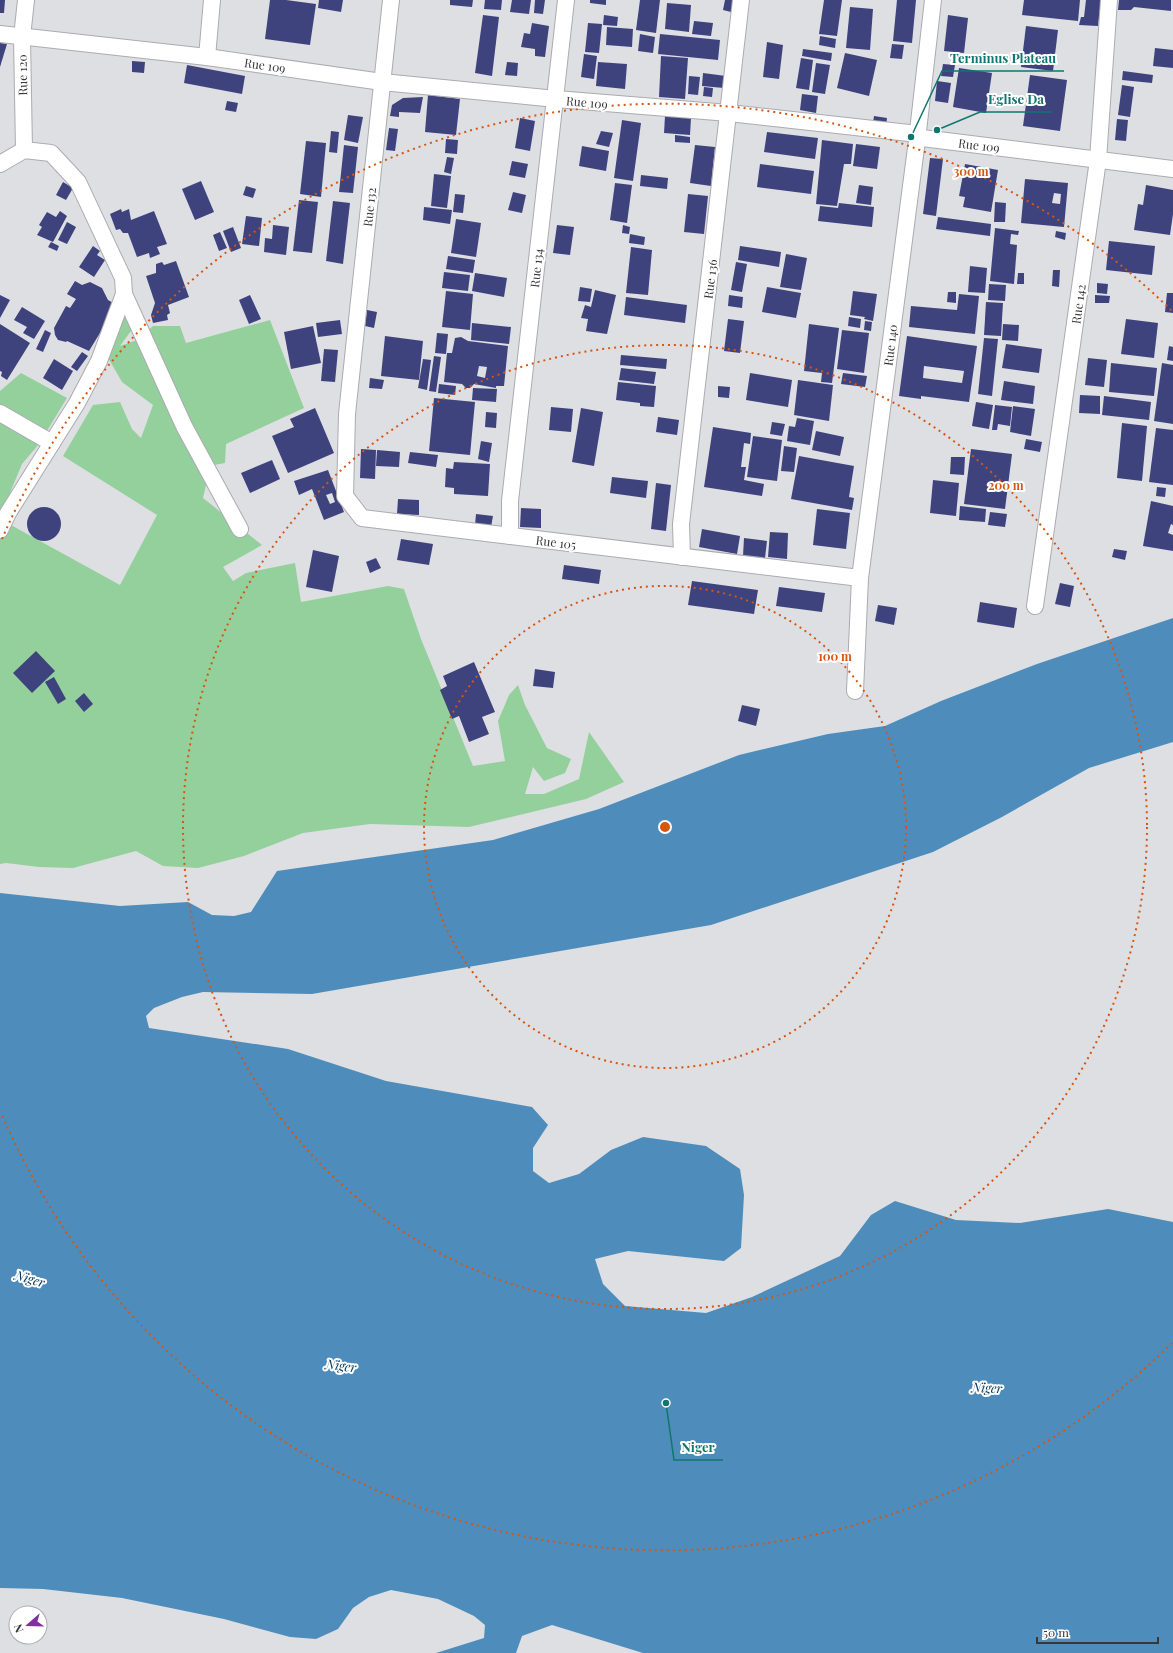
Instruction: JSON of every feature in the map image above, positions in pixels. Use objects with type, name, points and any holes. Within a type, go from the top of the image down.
[{"type":"street","name":"Rue 120","points":[[24,150],[22,36],[26,0]]},
{"type":"street","points":[[207,57],[212,0]]},
{"type":"street","name":"Rue 132","points":[[347,414],[391,0]]},
{"type":"street","name":"Rue 134","points":[[510,536],[510,502],[566,0]]},
{"type":"street","name":"Rue 136","points":[[682,557],[681,524],[729,113],[740,0]]},
{"type":"street","name":"Rue 140","points":[[855,691],[860,578],[918,134],[933,0]]},
{"type":"street","name":"Rue 142","points":[[1035,606],[1098,160],[1109,0]]},
{"type":"street","name":"Rue 109","points":[[0,34],[207,57],[382,82],[556,99],[729,113],[918,134],[922,138],[1173,169]]},
{"type":"street","points":[[0,164],[24,150],[51,153],[78,182],[123,278],[124,294],[184,426],[240,530]]},
{"type":"street","points":[[0,530],[8,513],[77,403],[99,361],[124,294]]},
{"type":"street","points":[[0,413],[52,443]]},
{"type":"street","name":"Rue 105","points":[[347,414],[345,496],[362,518],[860,578]]},
{"type":"green space","points":[[130,293],[136,324],[120,346],[137,340],[153,326],[180,326],[186,343],[270,320],[304,408],[226,444],[225,463],[214,465],[211,463],[203,498],[262,545],[223,567],[233,581],[246,573],[295,563],[301,602],[388,586],[404,589],[421,639],[473,766],[505,761],[498,721],[509,695],[518,685],[525,705],[547,748],[571,759],[565,773],[544,781],[533,767],[525,794],[544,794],[579,779],[589,732],[624,782],[586,799],[469,827],[370,824],[303,833],[244,856],[198,868],[163,866],[136,851],[73,868],[39,867],[6,863],[0,864],[0,519],[120,585],[157,515],[63,456],[93,405],[120,402],[132,429],[141,438],[153,405],[122,382],[99,342]]},
{"type":"green space","points":[[21,373],[67,398],[39,444],[22,464],[0,517],[0,391]]},
{"type":"water","points":[[1173,618],[1173,742],[1089,768],[1002,817],[933,852],[711,925],[312,994],[203,992],[182,997],[154,1008],[146,1016],[149,1028],[288,1049],[386,1081],[532,1107],[548,1125],[533,1148],[533,1171],[549,1183],[579,1174],[611,1150],[643,1137],[706,1146],[740,1169],[744,1195],[741,1248],[724,1261],[628,1251],[595,1259],[603,1284],[625,1306],[706,1313],[752,1297],[840,1256],[871,1215],[895,1201],[956,1220],[1020,1223],[1108,1209],[1173,1222],[1173,1653],[643,1653],[552,1625],[522,1636],[516,1653],[436,1653],[484,1638],[485,1625],[474,1616],[438,1599],[391,1590],[369,1597],[353,1608],[338,1629],[316,1639],[290,1637],[224,1619],[122,1598],[43,1589],[0,1588],[0,893],[120,906],[188,902],[212,915],[234,916],[251,912],[277,871],[493,840],[599,809],[739,755],[828,734],[885,726],[941,701],[1037,664]]},
{"type":"building","points":[[0,0],[5,0],[4,13],[0,13]]},
{"type":"building","points":[[270,0],[286,0],[316,4],[310,45],[265,39]]},
{"type":"building","points":[[319,0],[343,0],[341,12],[318,8]]},
{"type":"building","points":[[450,0],[473,0],[472,7],[450,5]]},
{"type":"building","points":[[485,0],[502,0],[501,10],[484,9]]},
{"type":"building","points":[[512,0],[531,0],[529,14],[510,12]]},
{"type":"building","points":[[535,0],[545,0],[543,14],[534,13]]},
{"type":"building","points":[[590,0],[606,0],[606,5],[590,3]]},
{"type":"building","points":[[640,0],[660,0],[656,33],[636,30]]},
{"type":"building","points":[[725,0],[734,0],[731,12],[723,10]]},
{"type":"building","points":[[824,0],[842,0],[837,36],[819,34]]},
{"type":"building","points":[[897,0],[916,0],[912,43],[893,41]]},
{"type":"building","points":[[1024,0],[1080,0],[1078,21],[1022,15]]},
{"type":"building","points":[[1086,0],[1101,0],[1098,26],[1079,25],[1081,17],[1084,17]]},
{"type":"building","points":[[1119,0],[1171,0],[1171,11],[1134,7],[1131,10],[1118,10]]},
{"type":"building","points":[[667,3],[691,5],[689,32],[665,29]]},
{"type":"building","points":[[850,7],[873,9],[870,50],[846,48]]},
{"type":"building","points":[[483,15],[499,17],[492,76],[475,73]]},
{"type":"building","points":[[604,15],[618,17],[617,26],[603,25]]},
{"type":"building","points":[[948,15],[968,18],[964,53],[944,51]]},
{"type":"building","points":[[694,21],[713,23],[711,36],[692,34]]},
{"type":"building","points":[[532,23],[549,26],[545,57],[535,56],[535,49],[521,47],[524,33],[530,34]]},
{"type":"building","points":[[588,23],[602,24],[599,53],[585,52]]},
{"type":"building","points":[[1026,26],[1058,30],[1053,71],[1021,67]]},
{"type":"building","points":[[607,27],[633,29],[632,47],[606,45]]},
{"type":"building","points":[[640,34],[655,37],[653,53],[638,51]]},
{"type":"building","points":[[660,34],[720,40],[718,60],[658,54]]},
{"type":"building","points":[[820,36],[836,39],[835,48],[819,45]]},
{"type":"building","points":[[767,42],[783,45],[779,79],[763,77]]},
{"type":"building","points":[[0,43],[7,44],[0,67]]},
{"type":"building","points":[[892,44],[904,45],[902,59],[890,58]]},
{"type":"building","points":[[1155,48],[1173,50],[1173,68],[1153,66]]},
{"type":"building","points":[[803,49],[832,53],[831,61],[802,56]]},
{"type":"building","points":[[845,53],[877,60],[869,96],[837,88]]},
{"type":"building","points":[[584,54],[597,56],[594,79],[581,77]]},
{"type":"building","points":[[661,56],[688,58],[685,99],[659,97]]},
{"type":"building","points":[[801,58],[813,60],[809,90],[796,88]]},
{"type":"building","points":[[132,61],[145,62],[144,73],[132,72]]},
{"type":"building","points":[[507,62],[518,63],[517,76],[505,75]]},
{"type":"building","points":[[598,62],[627,64],[625,89],[596,86]]},
{"type":"building","points":[[816,63],[830,65],[825,94],[812,92]]},
{"type":"building","points":[[943,64],[955,65],[953,77],[941,76]]},
{"type":"building","points":[[187,65],[245,76],[242,94],[184,83]]},
{"type":"building","points":[[959,68],[992,73],[986,113],[953,107]]},
{"type":"building","points":[[1123,71],[1153,75],[1152,83],[1122,80]]},
{"type":"building","points":[[703,73],[726,76],[724,88],[702,86]]},
{"type":"building","points":[[1030,75],[1067,80],[1060,131],[1023,126]]},
{"type":"building","points":[[689,76],[700,77],[698,95],[688,94]]},
{"type":"building","points":[[937,81],[951,83],[948,103],[935,101]]},
{"type":"building","points":[[1122,85],[1134,87],[1130,117],[1118,115]]},
{"type":"building","points":[[704,87],[713,88],[712,97],[703,96]]},
{"type":"building","points":[[802,94],[818,96],[816,113],[800,110]]},
{"type":"building","points":[[428,95],[460,99],[456,135],[425,132]]},
{"type":"building","points":[[423,97],[420,113],[399,112],[399,117],[390,116],[392,105],[403,98]]},
{"type":"building","points":[[227,101],[238,103],[236,112],[225,110]]},
{"type":"building","points":[[348,115],[363,117],[358,143],[344,140]]},
{"type":"building","points":[[665,116],[691,118],[690,135],[664,133]]},
{"type":"building","points":[[874,116],[887,118],[886,126],[873,123]]},
{"type":"building","points":[[520,118],[535,121],[530,151],[515,148]]},
{"type":"building","points":[[1117,119],[1128,120],[1126,141],[1115,140]]},
{"type":"building","points":[[622,120],[641,123],[633,181],[614,178]]},
{"type":"building","points":[[389,128],[398,129],[395,151],[386,150]]},
{"type":"building","points":[[331,131],[339,132],[337,153],[329,152]]},
{"type":"building","points":[[601,131],[613,133],[609,147],[596,144]]},
{"type":"building","points":[[767,132],[818,138],[815,159],[764,152]]},
{"type":"building","points":[[675,135],[690,137],[690,143],[675,142]]},
{"type":"building","points":[[446,139],[458,140],[457,154],[445,153]]},
{"type":"building","points":[[822,140],[853,144],[851,164],[844,164],[837,206],[816,204]]},
{"type":"building","points":[[306,141],[326,143],[321,197],[300,194]]},
{"type":"building","points":[[856,144],[880,147],[877,169],[853,166]]},
{"type":"building","points":[[344,145],[358,147],[353,193],[339,192]]},
{"type":"building","points":[[695,145],[715,147],[711,186],[690,183]]},
{"type":"building","points":[[582,146],[609,151],[606,171],[579,166]]},
{"type":"building","points":[[447,157],[454,158],[451,174],[444,172]]},
{"type":"building","points":[[930,158],[943,159],[936,216],[923,214]]},
{"type":"building","points":[[512,161],[528,164],[525,178],[509,175]]},
{"type":"building","points":[[760,164],[814,171],[811,194],[757,187]]},
{"type":"building","points":[[965,164],[998,170],[991,212],[963,207],[965,197],[959,196]]},
{"type":"building","points":[[434,174],[451,176],[447,208],[431,206]]},
{"type":"building","points":[[641,175],[668,178],[667,189],[640,186]]},
{"type":"building","points":[[1025,179],[1068,183],[1064,227],[1021,223]],"holes":[[[1054,193],[1061,194],[1060,204],[1052,203]]]},
{"type":"building","points":[[201,181],[214,212],[195,220],[182,189]]},
{"type":"building","points":[[63,182],[73,188],[66,200],[56,195]]},
{"type":"building","points":[[615,183],[632,185],[627,223],[610,220]]},
{"type":"building","points":[[859,185],[873,187],[871,205],[856,203]]},
{"type":"building","points":[[1146,185],[1173,190],[1173,214],[1170,235],[1134,230],[1138,204],[1143,205]]},
{"type":"building","points":[[246,186],[256,189],[253,198],[243,195]]},
{"type":"building","points":[[513,192],[526,195],[522,213],[508,210]]},
{"type":"building","points":[[455,194],[465,195],[463,213],[453,212]]},
{"type":"building","points":[[688,194],[708,196],[704,234],[684,232]]},
{"type":"building","points":[[299,200],[318,202],[312,253],[293,251]]},
{"type":"building","points":[[333,201],[350,203],[343,264],[326,261]]},
{"type":"building","points":[[995,202],[1006,203],[1005,222],[994,222]]},
{"type":"building","points":[[839,203],[874,207],[872,227],[818,221],[820,206],[838,208]]},
{"type":"building","points":[[424,207],[452,210],[450,224],[423,220]]},
{"type":"building","points":[[121,209],[122,212],[129,209],[131,220],[154,211],[167,244],[157,247],[160,254],[150,258],[149,253],[137,257],[128,233],[123,233],[120,229],[116,230],[110,214]]},
{"type":"building","points":[[60,211],[67,216],[53,242],[37,235],[42,227],[39,225],[47,212],[56,217]]},
{"type":"building","points":[[246,216],[262,218],[259,246],[242,244]]},
{"type":"building","points":[[938,217],[991,224],[990,236],[936,229]]},
{"type":"building","points":[[456,219],[481,223],[476,257],[451,253]]},
{"type":"building","points":[[67,222],[76,227],[67,244],[58,240]]},
{"type":"building","points":[[273,225],[289,227],[286,255],[264,252],[265,238],[272,239]]},
{"type":"building","points":[[557,225],[574,227],[570,255],[553,253]]},
{"type":"building","points":[[623,225],[630,227],[629,234],[622,233]]},
{"type":"building","points":[[233,227],[241,248],[231,252],[223,231]]},
{"type":"building","points":[[995,228],[1019,231],[1018,235],[1011,234],[1010,244],[1017,245],[1014,284],[990,281]]},
{"type":"building","points":[[1056,231],[1066,233],[1065,240],[1055,237]]},
{"type":"building","points":[[220,232],[227,248],[219,251],[213,235]]},
{"type":"building","points":[[630,234],[645,237],[644,245],[629,243]]},
{"type":"building","points":[[1109,241],[1155,246],[1152,275],[1106,270]]},
{"type":"building","points":[[51,242],[59,246],[57,251],[48,247]]},
{"type":"building","points":[[93,246],[100,251],[97,255],[105,260],[94,277],[79,267]]},
{"type":"building","points":[[740,246],[781,252],[779,267],[738,260]]},
{"type":"building","points":[[631,247],[652,250],[648,295],[626,293]]},
{"type":"building","points":[[786,254],[807,258],[801,290],[780,287]]},
{"type":"building","points":[[448,256],[475,260],[473,273],[446,269]]},
{"type":"building","points":[[176,261],[189,297],[168,305],[170,313],[167,315],[168,320],[153,323],[151,315],[155,303],[146,276],[156,273],[156,264],[162,262],[164,265]]},
{"type":"building","points":[[736,262],[747,264],[742,292],[731,290]]},
{"type":"building","points":[[970,266],[987,268],[985,293],[968,292]]},
{"type":"building","points":[[1053,270],[1060,270],[1059,287],[1052,286]]},
{"type":"building","points":[[444,272],[470,275],[468,291],[442,288]]},
{"type":"building","points":[[475,273],[507,278],[504,297],[472,291]]},
{"type":"building","points":[[1018,273],[1024,273],[1024,284],[1017,284]]},
{"type":"building","points":[[75,281],[82,285],[90,282],[102,288],[108,300],[117,305],[89,351],[67,341],[58,340],[55,335],[54,328],[66,306],[70,308],[76,299],[67,294]]},
{"type":"building","points":[[1097,283],[1108,284],[1107,294],[1097,293]]},
{"type":"building","points":[[989,284],[1006,285],[1005,301],[988,300]]},
{"type":"building","points":[[580,287],[592,289],[590,302],[578,301]]},
{"type":"building","points":[[767,287],[801,293],[796,318],[762,312]]},
{"type":"building","points":[[595,290],[616,295],[607,334],[586,331],[588,319],[581,318],[585,305],[591,307]]},
{"type":"building","points":[[446,291],[473,294],[470,330],[442,327]]},
{"type":"building","points":[[853,291],[877,294],[873,321],[864,319],[865,317],[850,315]]},
{"type":"building","points":[[948,292],[956,292],[956,303],[947,302]]},
{"type":"building","points":[[1167,293],[1173,293],[1173,313],[1165,312]]},
{"type":"building","points":[[959,294],[979,296],[975,334],[909,327],[911,306],[957,310]]},
{"type":"building","points":[[0,295],[10,300],[0,318]]},
{"type":"building","points":[[250,295],[261,319],[249,324],[239,300]]},
{"type":"building","points":[[729,295],[743,297],[742,308],[728,306]]},
{"type":"building","points":[[1095,295],[1110,296],[1109,303],[1095,303]]},
{"type":"building","points":[[626,297],[687,305],[685,323],[624,315]]},
{"type":"building","points":[[986,302],[1003,303],[1001,336],[984,335]]},
{"type":"building","points":[[22,307],[45,321],[34,339],[23,333],[27,327],[14,320]]},
{"type":"building","points":[[367,310],[377,312],[374,328],[365,326]]},
{"type":"building","points":[[849,317],[861,319],[860,328],[848,326]]},
{"type":"building","points":[[728,319],[744,321],[740,353],[724,351]]},
{"type":"building","points":[[1126,319],[1158,323],[1154,358],[1121,354]]},
{"type":"building","points":[[340,320],[342,334],[318,337],[316,323]]},
{"type":"building","points":[[865,321],[872,322],[871,331],[864,330]]},
{"type":"building","points":[[472,323],[511,327],[509,344],[471,340]]},
{"type":"building","points":[[0,324],[30,343],[7,380],[1,376],[2,372],[0,371]]},
{"type":"building","points":[[809,324],[839,328],[832,383],[821,382],[822,373],[804,371]]},
{"type":"building","points":[[1003,324],[1019,325],[1018,341],[1002,340]]},
{"type":"building","points":[[313,326],[321,363],[291,369],[284,332]]},
{"type":"building","points":[[45,330],[51,333],[43,352],[36,349]]},
{"type":"building","points":[[842,330],[869,333],[864,373],[837,369]]},
{"type":"building","points":[[437,333],[448,334],[446,354],[435,353]]},
{"type":"building","points":[[385,336],[423,341],[419,380],[381,376]]},
{"type":"building","points":[[907,336],[977,346],[969,402],[921,396],[921,399],[899,396]],"holes":[[[924,366],[964,371],[962,383],[923,378]]]},
{"type":"building","points":[[461,337],[468,341],[508,346],[504,386],[496,386],[496,388],[474,384],[470,388],[466,388],[462,384],[444,382],[447,353],[452,353],[455,338]],"holes":[[[479,366],[487,367],[485,378],[477,376]]]},
{"type":"building","points":[[984,338],[998,339],[992,396],[978,394]]},
{"type":"building","points":[[1006,344],[1042,349],[1039,373],[1002,368]]},
{"type":"building","points":[[1169,346],[1173,347],[1173,361],[1167,360]]},
{"type":"building","points":[[324,349],[338,350],[335,382],[321,381]]},
{"type":"building","points":[[82,352],[88,356],[77,371],[71,367]]},
{"type":"building","points":[[621,355],[667,359],[666,369],[620,365]]},
{"type":"building","points":[[434,356],[441,357],[436,392],[429,391]]},
{"type":"building","points":[[1088,358],[1107,360],[1104,387],[1085,385]]},
{"type":"building","points":[[54,359],[73,371],[62,390],[43,378]]},
{"type":"building","points":[[423,359],[431,360],[427,390],[418,388]]},
{"type":"building","points":[[1111,363],[1157,368],[1154,396],[1109,392]]},
{"type":"building","points":[[1162,363],[1173,365],[1173,424],[1154,421]]},
{"type":"building","points":[[621,368],[656,372],[654,384],[619,380]]},
{"type":"building","points":[[750,373],[792,380],[788,407],[746,400]]},
{"type":"building","points":[[843,373],[867,376],[865,387],[841,384]]},
{"type":"building","points":[[370,378],[384,380],[382,389],[369,388]]},
{"type":"building","points":[[798,380],[833,385],[829,421],[794,415]]},
{"type":"building","points":[[1004,381],[1035,386],[1033,404],[1001,400]]},
{"type":"building","points":[[618,382],[656,386],[654,407],[640,406],[640,403],[616,400]]},
{"type":"building","points":[[439,384],[456,386],[455,395],[438,393]]},
{"type":"building","points":[[718,386],[730,387],[729,398],[718,397]]},
{"type":"building","points":[[473,388],[497,389],[496,402],[472,400]]},
{"type":"building","points":[[1080,395],[1100,396],[1100,414],[1079,413]]},
{"type":"building","points":[[1104,396],[1151,402],[1149,420],[1102,415]]},
{"type":"building","points":[[434,398],[475,402],[470,455],[429,451]]},
{"type":"building","points":[[976,402],[993,405],[989,429],[972,426]]},
{"type":"building","points":[[995,405],[1012,407],[1010,426],[998,424],[997,430],[992,430]]},
{"type":"building","points":[[1013,406],[1035,409],[1031,436],[1010,432]]},
{"type":"building","points":[[551,407],[573,409],[571,432],[549,430]]},
{"type":"building","points":[[315,408],[334,453],[288,473],[272,436],[294,427],[290,419]]},
{"type":"building","points":[[581,408],[603,412],[594,466],[572,462]]},
{"type":"building","points":[[486,412],[497,413],[496,428],[485,427]]},
{"type":"building","points":[[658,417],[679,420],[677,435],[656,432]]},
{"type":"building","points":[[797,418],[814,421],[810,445],[787,441],[789,426],[795,427]]},
{"type":"building","points":[[772,422],[785,424],[782,436],[770,434]]},
{"type":"building","points":[[1122,423],[1147,426],[1142,481],[1117,478]]},
{"type":"building","points":[[713,427],[751,433],[750,444],[744,443],[741,467],[746,467],[744,480],[764,484],[762,496],[704,487]]},
{"type":"building","points":[[1156,428],[1173,430],[1173,485],[1149,482]]},
{"type":"building","points":[[816,431],[844,437],[840,456],[812,450]]},
{"type":"building","points":[[753,436],[782,440],[777,481],[747,477]]},
{"type":"building","points":[[1026,439],[1042,442],[1040,452],[1024,449]]},
{"type":"building","points":[[481,441],[492,443],[489,462],[478,459]]},
{"type":"building","points":[[784,446],[797,448],[794,472],[781,471]]},
{"type":"building","points":[[361,449],[376,450],[375,479],[360,478]]},
{"type":"building","points":[[971,449],[1012,454],[1005,509],[964,504]]},
{"type":"building","points":[[377,450],[400,452],[399,467],[376,466]]},
{"type":"building","points":[[410,452],[438,455],[436,467],[408,463]]},
{"type":"building","points":[[799,456],[854,466],[849,497],[854,498],[852,510],[791,499]]},
{"type":"building","points":[[951,457],[965,457],[964,475],[950,474]]},
{"type":"building","points":[[272,460],[280,479],[250,493],[241,473]]},
{"type":"building","points":[[454,462],[490,464],[488,496],[454,494],[454,488],[445,487],[446,468],[453,469]]},
{"type":"building","points":[[328,470],[344,512],[324,520],[312,489],[299,495],[294,481]],"holes":[[[332,493],[335,502],[330,504],[326,495]]]},
{"type":"building","points":[[612,477],[648,481],[646,498],[610,493]]},
{"type":"building","points":[[933,480],[959,483],[956,516],[930,513]]},
{"type":"building","points":[[656,483],[671,485],[666,531],[651,529]]},
{"type":"building","points":[[1157,487],[1166,488],[1165,497],[1156,496]]},
{"type":"building","points":[[398,499],[419,500],[419,515],[397,514]]},
{"type":"building","points":[[1151,501],[1173,506],[1173,525],[1171,524],[1168,533],[1173,535],[1173,551],[1143,546]]},
{"type":"building","points":[[960,506],[986,509],[985,522],[959,520]]},
{"type":"building","points":[[44,507],[50,508],[56,512],[60,518],[60,530],[56,536],[50,540],[44,541],[38,540],[32,536],[28,530],[27,524],[28,518],[32,512],[38,508]]},
{"type":"building","points":[[521,508],[541,509],[541,528],[520,527]]},
{"type":"building","points":[[817,509],[850,513],[846,549],[813,545]]},
{"type":"building","points":[[990,512],[1007,514],[1005,527],[988,525]]},
{"type":"building","points":[[476,514],[493,516],[491,527],[475,525]]},
{"type":"building","points":[[702,529],[740,536],[737,554],[699,547]]},
{"type":"building","points":[[770,532],[788,533],[787,559],[768,557]]},
{"type":"building","points":[[744,538],[767,541],[765,558],[743,556]]},
{"type":"building","points":[[401,539],[433,544],[429,565],[397,560]]},
{"type":"building","points":[[1114,549],[1127,551],[1125,560],[1112,557]]},
{"type":"building","points":[[313,550],[339,556],[332,592],[306,587]]},
{"type":"building","points":[[376,558],[381,568],[370,573],[366,562]]},
{"type":"building","points":[[564,565],[601,570],[599,584],[562,579]]},
{"type":"building","points":[[692,581],[758,590],[754,614],[688,605]]},
{"type":"building","points":[[1060,583],[1074,586],[1070,607],[1055,604]]},
{"type":"building","points":[[779,587],[825,593],[822,612],[776,606]]},
{"type":"building","points":[[980,602],[1017,608],[1014,628],[977,622]]},
{"type":"building","points":[[878,605],[897,608],[894,625],[875,621]]},
{"type":"building","points":[[36,651],[55,671],[32,693],[13,673]]},
{"type":"building","points":[[474,662],[495,712],[482,717],[489,734],[469,742],[459,716],[452,719],[440,690],[447,686],[443,676]]},
{"type":"building","points":[[535,669],[555,672],[553,688],[533,686]]},
{"type":"building","points":[[54,677],[66,699],[58,704],[45,682]]},
{"type":"building","points":[[84,693],[93,704],[84,712],[75,701]]},
{"type":"building","points":[[742,705],[760,709],[756,726],[738,721]]},
{"type":"place","name":"Eglise Da","points":[[937,130]]},
{"type":"place","name":"Terminus Plateau","points":[[911,137]]},
{"type":"place","name":"Niger","points":[[666,1403]]}]
